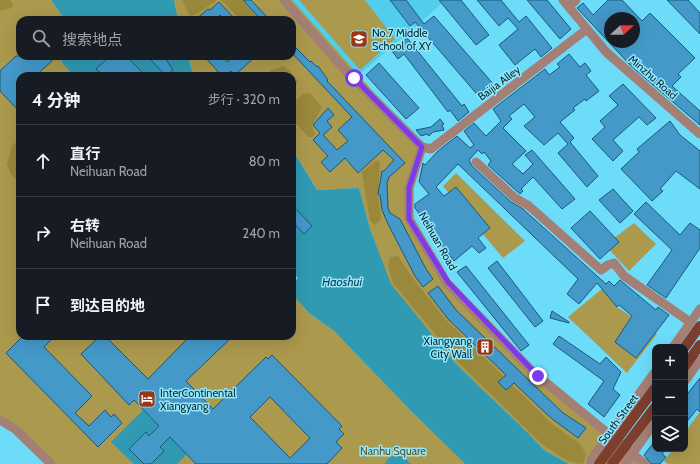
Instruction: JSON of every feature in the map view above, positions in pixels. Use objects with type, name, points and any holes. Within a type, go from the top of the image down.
[{"type":"main road","points":[[686,344],[695,324]]},
{"type":"main road","points":[[688,362],[700,345]]},
{"type":"main road","name":"South Street","points":[[599,464],[613,439],[652,392]]},
{"type":"main road","name":"South Street","points":[[612,464],[629,451],[652,412]]},
{"type":"street","points":[[284,0],[345,70],[422,147]]},
{"type":"street","points":[[566,4],[576,0]]},
{"type":"street","name":"Minzhu Road","points":[[566,4],[606,52],[700,134]]},
{"type":"street","name":"Baijia Alley","points":[[422,147],[431,150],[587,29]]},
{"type":"street","name":"Neihuan Road","points":[[422,147],[409,188],[409,219],[448,282],[532,371],[644,464]]},
{"type":"street","points":[[476,162],[515,198],[529,206],[601,270],[614,263],[624,276],[695,324]]},
{"type":"street","points":[[676,344],[695,324],[700,309]]},
{"type":"street","points":[[688,376],[700,360]]},
{"type":"street","points":[[591,464],[591,460],[613,439],[652,377]]},
{"type":"street","points":[[0,420],[15,429],[51,464]]},
{"type":"street","points":[[625,464],[629,451],[652,425]]},
{"type":"shaded area","points":[[0,0],[10,0],[13,5],[11,8],[0,11]]},
{"type":"shaded area","points":[[182,0],[217,0],[198,13],[190,16]]},
{"type":"shaded area","points":[[221,0],[242,0],[256,16],[237,16]]},
{"type":"shaded area","name":"No.7 Middle School of XY","points":[[284,0],[446,0],[354,79]]},
{"type":"shaded area","points":[[283,66],[291,72],[269,72]]},
{"type":"shaded area","points":[[310,93],[322,107],[312,126],[315,134],[312,137],[308,137],[296,124],[296,100],[303,94]]},
{"type":"shaded area","points":[[16,142],[16,179],[10,173],[7,164],[12,146]]},
{"type":"shaded area","points":[[377,160],[380,163],[378,197],[381,217],[380,221],[375,225],[370,221],[362,172]]},
{"type":"shaded area","points":[[398,256],[411,276],[446,320],[552,424],[580,444],[586,454],[583,464],[568,461],[543,445],[459,363],[393,283],[388,266],[390,257]]},
{"type":"green space","name":"Nanhu Square","points":[[0,0],[51,0],[62,16],[16,16],[16,60],[61,60],[70,72],[16,72],[16,340],[296,340],[296,298],[309,313],[334,331],[411,411],[465,464],[51,464],[0,420]]},
{"type":"green space","points":[[174,0],[292,0],[422,147],[409,188],[409,219],[447,283],[532,371],[645,464],[569,464],[544,450],[455,363],[390,284],[370,229],[359,188],[317,190],[296,156],[296,72],[192,72],[189,60],[296,60],[296,16],[177,16]]},
{"type":"green space","points":[[299,0],[365,0],[395,39],[360,70]]},
{"type":"green space","points":[[456,173],[525,241],[503,258],[443,186]]},
{"type":"green space","points":[[634,223],[656,244],[629,271],[605,245]]},
{"type":"green space","points":[[602,289],[617,307],[657,334],[627,373],[568,317]]},
{"type":"green space","points":[[700,412],[700,464],[668,464],[664,461],[671,452],[688,452],[688,428]]},
{"type":"water","points":[[51,0],[174,0],[177,16],[62,16]]},
{"type":"water","points":[[61,60],[189,60],[192,72],[70,72]]},
{"type":"water","name":"Haoshui","points":[[296,156],[317,190],[359,188],[370,229],[391,284],[455,363],[544,450],[569,464],[465,464],[411,411],[334,331],[309,313],[296,298],[296,280],[298,278],[296,276]]},
{"type":"water","points":[[143,410],[159,426],[149,436],[146,432],[129,449],[144,464],[134,464],[111,442]]},
{"type":"water","points":[[170,437],[187,454],[177,464],[151,464],[164,451],[160,447]]},
{"type":"water","points":[[397,449],[411,464],[384,464]]},
{"type":"building","points":[[243,0],[251,0],[266,16],[257,16]]},
{"type":"building","points":[[390,0],[406,0],[424,24],[434,16],[495,86],[481,99],[415,22],[410,26]]},
{"type":"building","points":[[439,0],[461,0],[489,35],[476,45]]},
{"type":"building","points":[[477,0],[501,0],[519,22],[526,16],[552,48],[541,57],[535,49],[515,65],[499,45],[518,29],[508,18],[499,26]]},
{"type":"building","points":[[527,0],[547,0],[571,29],[560,39]]},
{"type":"building","points":[[608,0],[622,0],[633,12],[604,12],[604,37],[577,8],[583,3],[593,15]]},
{"type":"building","points":[[667,0],[688,0],[700,13],[700,34]]},
{"type":"building","points":[[219,2],[232,16],[200,16],[208,9],[210,10]]},
{"type":"building","points":[[650,13],[695,58],[678,74],[681,77],[672,86],[700,111],[700,125],[632,67],[614,48],[640,48],[640,19],[642,21]]},
{"type":"building","points":[[407,38],[462,106],[464,104],[469,112],[458,121],[450,110],[448,112],[404,54],[398,59],[392,51]]},
{"type":"building","points":[[296,48],[310,62],[311,61],[317,67],[318,66],[328,80],[327,81],[405,163],[389,177],[387,183],[388,208],[390,213],[400,219],[426,269],[433,279],[423,287],[415,276],[388,224],[382,210],[380,195],[378,194],[382,171],[384,171],[394,160],[383,150],[358,173],[345,158],[330,172],[321,162],[328,156],[313,140],[320,133],[313,125],[328,108],[334,115],[327,121],[332,127],[323,135],[337,150],[348,141],[338,130],[352,117],[296,57]]},
{"type":"building","points":[[569,54],[580,67],[585,63],[591,71],[586,75],[599,91],[586,101],[585,99],[573,108],[575,110],[560,122],[574,138],[570,142],[598,176],[587,187],[558,153],[568,144],[558,133],[544,145],[524,126],[535,117],[524,104],[509,116],[512,119],[503,128],[526,151],[512,164],[523,174],[533,164],[525,155],[532,150],[575,199],[562,209],[533,177],[521,189],[523,191],[520,194],[488,165],[491,161],[484,152],[482,154],[478,150],[469,160],[472,166],[511,202],[523,209],[606,284],[609,281],[614,286],[620,280],[656,310],[658,307],[669,315],[636,358],[615,342],[632,316],[619,305],[617,307],[597,283],[579,304],[567,294],[578,279],[458,164],[436,187],[444,196],[456,187],[490,228],[478,238],[486,248],[479,253],[472,246],[454,261],[415,208],[415,204],[429,194],[419,182],[423,163],[425,165],[438,151],[457,136],[470,148],[474,145],[464,131],[474,123],[486,136],[501,121],[493,109],[545,69],[549,75],[560,67],[557,64]]},
{"type":"building","points":[[16,56],[16,60],[52,61],[40,72],[16,72],[16,108],[0,91],[0,71]]},
{"type":"building","points":[[106,60],[130,60],[142,72],[99,72],[96,69]]},
{"type":"building","points":[[151,60],[167,60],[173,70],[171,72],[162,72]]},
{"type":"building","points":[[208,60],[225,60],[227,62],[230,60],[252,60],[238,72],[218,72]]},
{"type":"building","points":[[379,63],[419,108],[406,119],[366,75]]},
{"type":"building","points":[[623,84],[656,118],[647,125],[639,117],[613,140],[623,151],[613,161],[592,139],[605,127],[600,121],[618,105],[609,96]]},
{"type":"building","points":[[440,119],[444,124],[442,125],[444,130],[433,132],[429,136],[427,134],[421,136],[416,130],[431,127]]},
{"type":"building","points":[[670,121],[680,135],[700,151],[700,189],[676,171],[660,189],[663,191],[652,201],[621,169],[639,152],[637,149]]},
{"type":"building","points":[[613,189],[633,211],[620,223],[599,200]]},
{"type":"building","points":[[646,202],[680,235],[690,223],[700,230],[700,248],[666,298],[647,285],[672,250],[634,214]]},
{"type":"building","points":[[296,209],[312,226],[304,234],[296,225]]},
{"type":"building","points":[[590,211],[619,242],[600,259],[571,228]]},
{"type":"building","points":[[497,261],[543,321],[535,327],[488,268]]},
{"type":"building","points":[[466,266],[529,345],[521,351],[457,272]]},
{"type":"building","name":"Xiangyang City Wall","points":[[438,286],[456,310],[563,413],[586,428],[578,438],[551,418],[514,383],[506,390],[498,382],[506,375],[448,319],[428,293]]},
{"type":"building","points":[[552,311],[569,322],[569,323],[550,318]]},
{"type":"building","points":[[559,336],[600,364],[606,357],[621,372],[613,389],[620,395],[604,417],[588,404],[604,381],[553,344]]},
{"type":"building","points":[[19,340],[51,340],[44,347],[92,396],[75,413],[89,426],[105,410],[111,417],[114,414],[122,423],[98,447],[6,353]]},
{"type":"building","name":"InterContinental Xiangyang","points":[[96,340],[109,340],[148,379],[186,340],[229,340],[186,381],[213,409],[266,357],[268,359],[272,355],[342,426],[339,429],[344,434],[336,442],[342,448],[327,464],[196,464],[170,437],[160,447],[164,451],[151,464],[144,464],[129,449],[146,432],[149,436],[159,426],[134,400],[129,405],[81,354]],"holes":[[[270,397],[310,438],[290,458],[250,417]]]},
{"type":"building","points":[[700,378],[700,412],[697,409],[688,420],[688,399],[688,393]]},
{"type":"building","points":[[652,445],[652,452],[664,452],[662,454],[666,457],[660,464],[651,464],[644,455]]},
{"type":"place","name":"No.7 Middle School of XY","points":[[359,39]]},
{"type":"place","name":"Xiangyang City Wall","points":[[485,347]]},
{"type":"place","name":"InterContinental Xiangyang","points":[[147,399]]},
{"type":"route","points":[[354,78],[422,147],[409,188],[409,219],[448,282],[538,376]]}]
